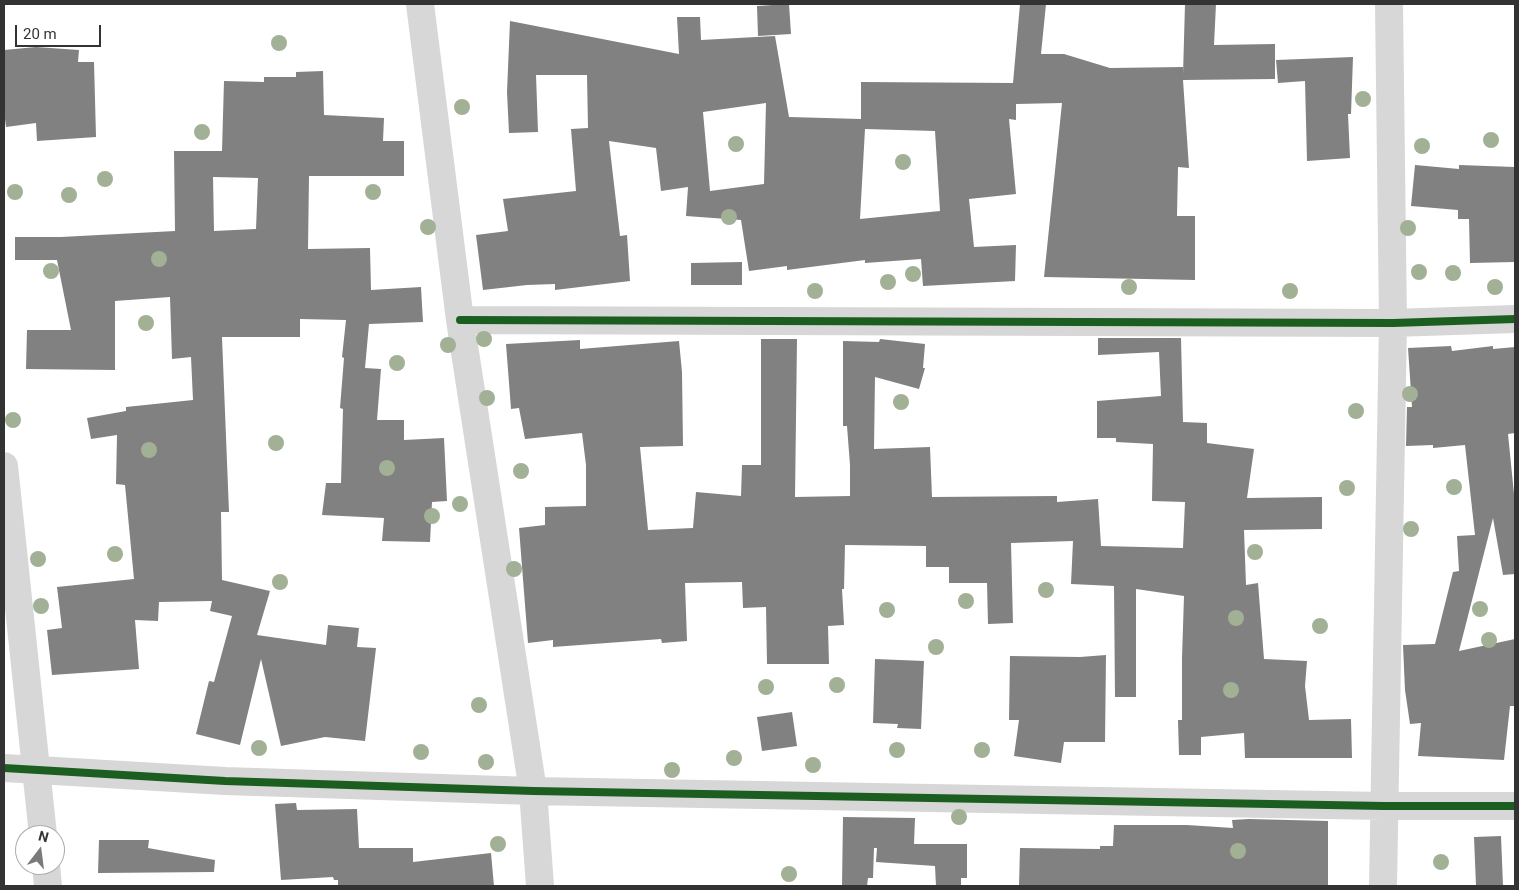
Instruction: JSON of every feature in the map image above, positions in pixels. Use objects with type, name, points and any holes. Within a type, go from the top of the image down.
[{"type":"street","points":[[420,4],[460,320],[532,791],[540,886]]},
{"type":"street","points":[[1383,886],[1393,323],[1389,4]]},
{"type":"street","points":[[460,320],[1393,323],[1515,319]]},
{"type":"street","points":[[4,466],[43,825]]},
{"type":"street","points":[[4,768],[225,781],[532,791],[1384,806],[1515,806]]},
{"type":"building","points":[[789,4],[791,34],[758,36],[757,6]]},
{"type":"building","points":[[1020,4],[1046,4],[1041,54],[1064,54],[1110,68],[1183,67],[1183,75],[1185,4],[1216,4],[1214,45],[1275,44],[1275,79],[1183,80],[1189,168],[1178,167],[1177,216],[1195,216],[1195,280],[1044,277],[1062,103],[1016,104],[1016,120],[1009,119],[1016,194],[969,199],[974,247],[1016,245],[1015,281],[923,286],[921,259],[865,263],[865,260],[787,270],[787,266],[749,271],[741,220],[686,216],[688,187],[661,191],[656,148],[609,141],[620,236],[627,235],[630,281],[555,290],[555,284],[483,290],[476,235],[508,231],[503,199],[576,191],[571,129],[588,128],[587,75],[536,75],[538,132],[509,133],[507,92],[510,21],[679,54],[677,17],[700,17],[701,40],[775,36],[789,117],[861,119],[861,82],[1013,83]],"holes":[[[766,103],[764,184],[710,191],[703,112]],[[865,129],[935,131],[940,211],[860,219]]]},
{"type":"building","points":[[36,47],[79,50],[78,62],[94,62],[96,137],[37,141],[36,123],[6,127],[4,111],[4,50]]},
{"type":"building","points":[[1353,57],[1351,114],[1348,114],[1350,158],[1307,161],[1305,81],[1278,83],[1276,60]]},
{"type":"building","points":[[323,71],[324,115],[384,118],[383,141],[404,141],[404,176],[309,176],[308,249],[370,248],[371,290],[421,287],[423,322],[369,324],[365,368],[381,369],[377,420],[404,420],[404,440],[444,438],[447,501],[432,502],[430,542],[382,541],[384,518],[322,515],[326,483],[341,483],[343,409],[340,408],[346,320],[300,319],[300,337],[222,337],[229,512],[221,512],[222,580],[270,591],[257,635],[326,645],[328,625],[359,628],[357,647],[376,648],[365,741],[325,737],[281,746],[261,659],[240,745],[196,734],[209,681],[214,682],[232,616],[210,611],[212,601],[159,602],[158,621],[135,620],[139,669],[52,675],[47,630],[62,628],[57,587],[134,579],[125,485],[116,484],[117,435],[91,439],[87,418],[126,411],[126,407],[193,400],[191,357],[172,359],[170,297],[115,301],[115,370],[26,369],[27,330],[71,330],[57,260],[15,260],[15,237],[61,237],[175,231],[174,151],[222,151],[224,81],[264,82],[264,77],[296,77],[296,72]],"holes":[[[213,177],[258,178],[256,229],[214,231]]]},
{"type":"building","points":[[1415,165],[1459,169],[1459,165],[1515,167],[1515,262],[1470,263],[1469,219],[1458,219],[1458,210],[1411,206]]},
{"type":"building","points":[[742,262],[742,285],[691,285],[691,263]]},
{"type":"building","points":[[1098,338],[1181,338],[1183,422],[1207,423],[1207,443],[1254,449],[1247,498],[1322,497],[1322,529],[1244,530],[1246,585],[1258,583],[1264,659],[1307,661],[1305,686],[1309,720],[1351,719],[1352,758],[1245,758],[1244,733],[1201,737],[1201,755],[1179,755],[1178,720],[1182,720],[1184,596],[1136,589],[1136,697],[1115,697],[1114,586],[1071,584],[1073,541],[1011,543],[1013,623],[988,624],[987,583],[949,583],[949,567],[926,567],[926,546],[845,545],[844,589],[842,589],[844,625],[828,626],[829,664],[767,664],[766,607],[743,608],[742,582],[685,583],[687,641],[662,643],[661,639],[553,647],[553,640],[528,643],[519,528],[545,525],[545,507],[586,506],[586,465],[582,433],[525,439],[519,408],[511,409],[506,344],[580,340],[580,349],[679,341],[682,372],[683,446],[640,447],[648,530],[693,528],[696,492],[741,496],[742,465],[761,465],[761,339],[797,339],[795,497],[850,496],[847,426],[843,426],[843,341],[879,342],[880,339],[925,344],[923,368],[925,368],[919,389],[875,377],[874,449],[930,447],[932,497],[1057,496],[1057,502],[1098,499],[1101,546],[1183,548],[1185,502],[1152,501],[1153,444],[1116,442],[1116,438],[1097,438],[1097,401],[1161,396],[1159,352],[1098,355]]},
{"type":"building","points":[[1451,346],[1452,351],[1493,346],[1493,349],[1515,347],[1515,433],[1508,434],[1515,504],[1515,574],[1503,575],[1493,518],[1459,651],[1515,639],[1515,706],[1510,706],[1504,760],[1418,756],[1421,723],[1410,724],[1405,690],[1403,645],[1435,644],[1453,572],[1459,571],[1457,536],[1475,535],[1465,445],[1433,448],[1433,445],[1406,446],[1407,407],[1412,407],[1408,348]]},
{"type":"building","points":[[1106,655],[1105,742],[1064,742],[1061,763],[1014,756],[1019,720],[1009,720],[1010,656],[1080,657]]},
{"type":"building","points":[[875,659],[924,661],[921,729],[897,728],[898,724],[873,723]]},
{"type":"building","points":[[792,712],[797,746],[762,751],[757,717]]},
{"type":"building","points":[[296,803],[297,810],[357,809],[359,848],[413,848],[413,862],[491,853],[494,886],[338,886],[338,880],[334,880],[333,877],[281,880],[275,804]]},
{"type":"building","points":[[843,817],[915,818],[914,844],[967,844],[967,878],[961,878],[961,886],[936,886],[935,866],[876,862],[877,848],[874,848],[873,878],[868,878],[867,886],[842,886]]},
{"type":"building","points":[[1232,820],[1328,821],[1328,886],[1019,886],[1020,848],[1100,849],[1100,846],[1113,846],[1114,825],[1187,825],[1233,828]]},
{"type":"building","points":[[1501,836],[1503,886],[1476,886],[1474,837]]},
{"type":"building","points":[[99,840],[149,840],[148,848],[215,860],[214,872],[98,873]]},
{"type":"cycle path","points":[[460,320],[1393,323],[1515,319]]},
{"type":"cycle path","points":[[4,768],[225,781],[533,791],[1384,806],[1515,806]]}]
